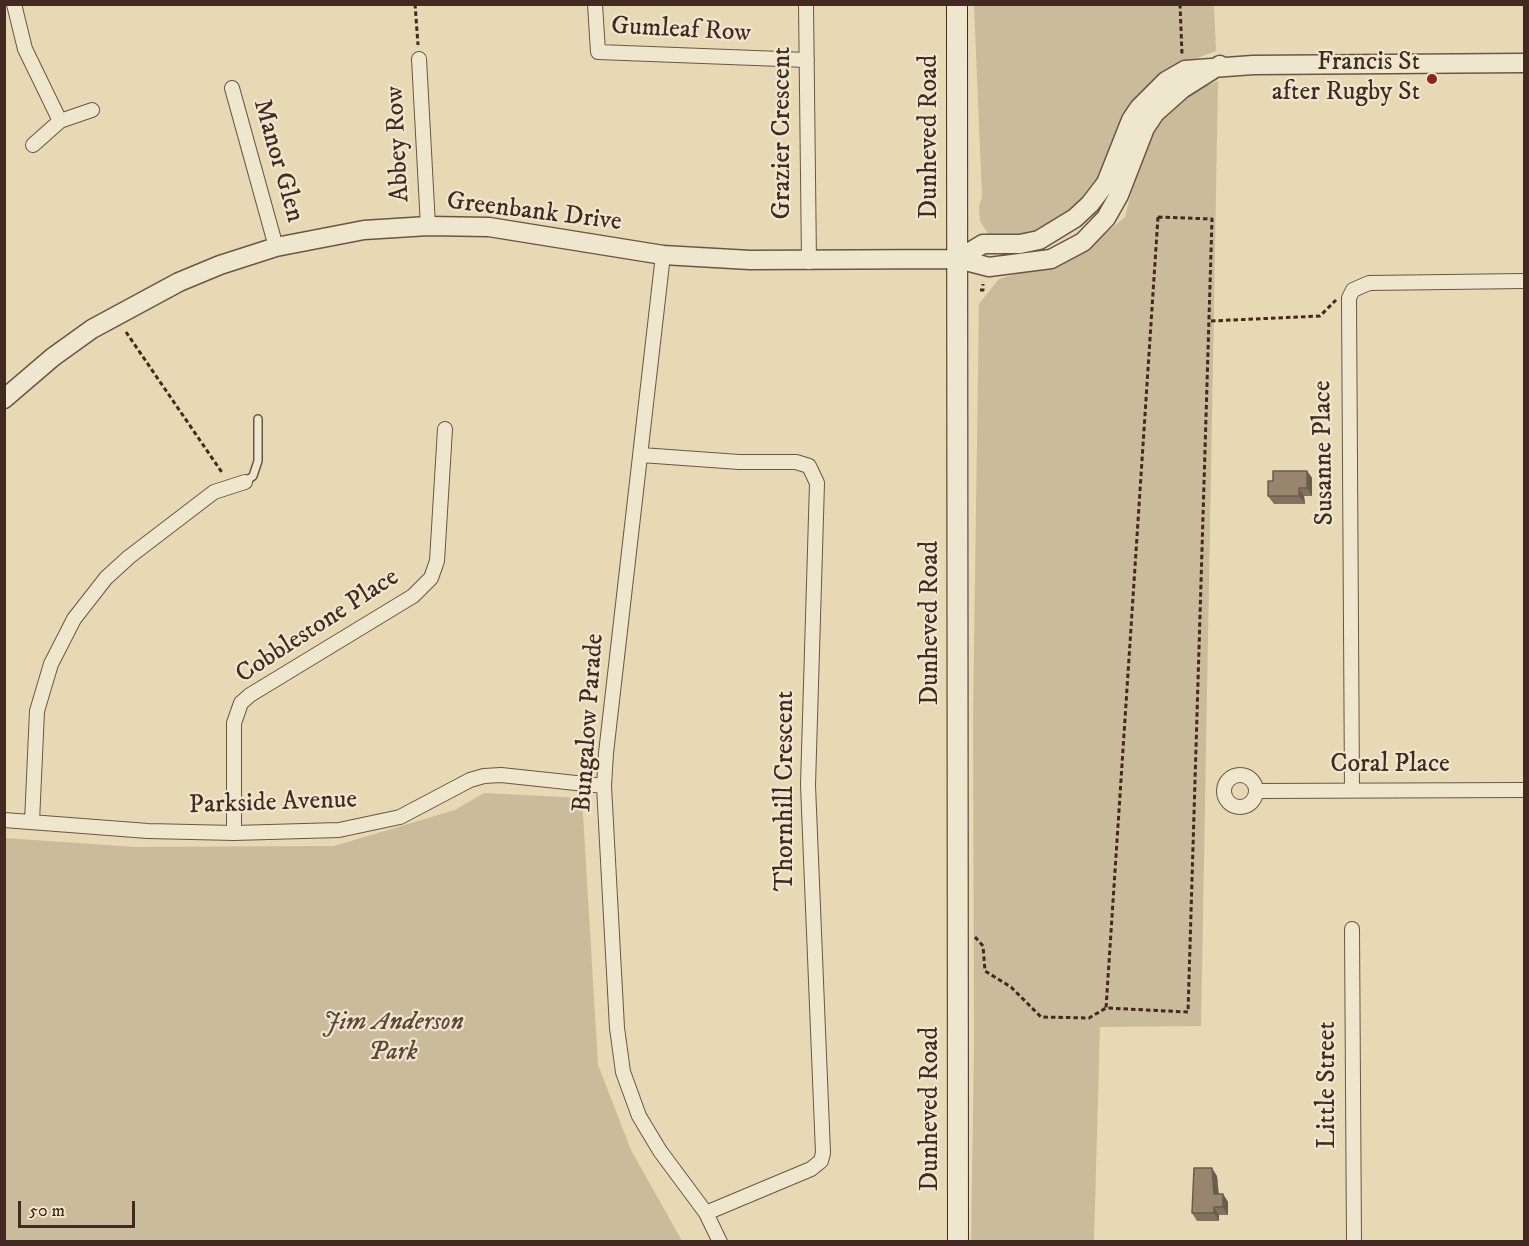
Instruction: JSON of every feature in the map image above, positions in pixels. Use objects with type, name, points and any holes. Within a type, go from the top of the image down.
[{"type":"main road","name":"Dunheved Road","points":[[957,4],[960,920],[958,1242]]},
{"type":"street","points":[[14,4],[25,49],[60,121]]},
{"type":"street","name":"Gumleaf Row","points":[[595,4],[598,52],[807,60]]},
{"type":"street","name":"Grazier Crescent","points":[[806,4],[808,262]]},
{"type":"street","name":"Abbey Row","points":[[419,59],[428,226]]},
{"type":"street","name":"Greenbank Drive","points":[[6,393],[78,339],[141,300],[201,272],[276,247],[364,230],[428,226],[527,232],[663,255],[808,262],[958,260],[989,267],[1040,262],[1061,255],[1083,242],[1114,206],[1137,144],[1155,113],[1182,89],[1220,65],[1524,63]]},
{"type":"street","name":"Manor Glen","points":[[232,88],[276,247]]},
{"type":"street","points":[[33,145],[60,121],[92,110]]},
{"type":"street","name":"Bungalow Parade","points":[[663,255],[604,786],[616,1028],[623,1072],[633,1104],[646,1131],[706,1213],[720,1242]]},
{"type":"street","points":[[1345,296],[1368,283],[1524,281]]},
{"type":"street","name":"Susanne Place","points":[[1345,296],[1352,790]]},
{"type":"street","name":"Cobblestone Place","points":[[234,833],[234,723],[242,704],[250,695],[413,596],[431,578],[437,561],[445,429]]},
{"type":"street","name":"Thornhill Crescent","points":[[640,455],[739,462],[796,462],[809,466],[817,483],[808,785],[823,1153],[821,1161],[811,1169],[706,1213]]},
{"type":"street","points":[[32,822],[37,711],[51,664],[70,626],[116,568],[209,495],[228,486],[245,482]]},
{"type":"street","name":"Parkside Avenue","points":[[4,820],[148,831],[234,833],[339,830],[373,825],[400,817],[484,776],[501,775],[604,786]]},
{"type":"street","name":"Coral Place","points":[[1256,791],[1524,790]]},
{"type":"street","name":"Little Street","points":[[1352,929],[1354,1242]]},
{"type":"lane","points":[[245,482],[253,476],[258,461],[258,419]]},
{"type":"path","points":[[415,4],[419,59]]},
{"type":"path","points":[[1180,4],[1183,58]]},
{"type":"path","points":[[960,920],[983,946],[985,971],[1011,987],[1041,1017],[1089,1018],[1106,1008],[1188,1012],[1212,219],[1158,217],[1106,1008]]},
{"type":"path","points":[[980,290],[983,290],[983,284]]},
{"type":"path","points":[[1210,321],[1320,316],[1345,296]]},
{"type":"path","points":[[126,332],[221,472],[228,486]]},
{"type":"green space","points":[[974,5],[1214,5],[1216,51],[1171,68],[1087,197],[1052,226],[1032,235],[1002,239],[989,235],[980,221],[979,207],[982,197]]},
{"type":"green space","points":[[1218,81],[1201,1026],[1100,1027],[1094,1241],[971,1242],[974,1049],[973,717],[979,304],[999,279],[1079,256],[1125,217],[1139,163],[1152,131],[1171,105],[1194,91]]},
{"type":"green space","name":"Jim Anderson Park","points":[[484,793],[582,798],[598,1065],[631,1150],[682,1241],[5,1241],[5,838],[135,847],[334,846],[455,810]]},
{"type":"building","points":[[1273,471],[1307,471],[1307,488],[1299,488],[1299,496],[1268,496],[1268,481],[1273,481]]},
{"type":"building","points":[[1194,1168],[1212,1168],[1214,1194],[1223,1194],[1223,1207],[1214,1207],[1214,1213],[1192,1213]]},
{"type":"place","name":"Francis St after Rugby St","points":[[1432,79]]}]
